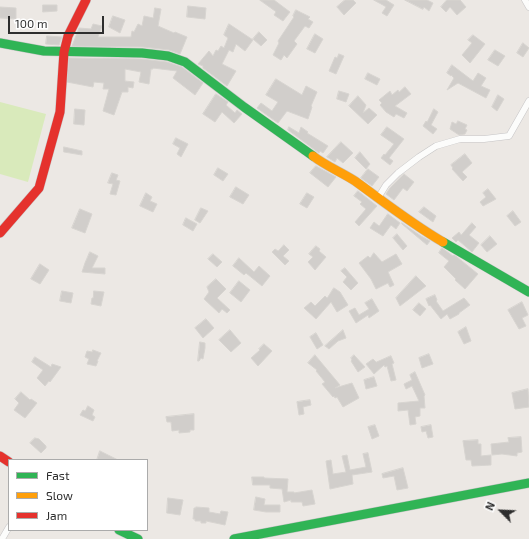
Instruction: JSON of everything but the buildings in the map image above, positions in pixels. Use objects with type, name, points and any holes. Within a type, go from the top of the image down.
[{"type":"street","points":[[0,233],[39,188],[60,112],[64,52],[68,36],[86,0]]},
{"type":"street","points":[[525,0],[529,7]]},
{"type":"street","points":[[0,43],[44,51],[142,53],[168,56],[185,62],[244,107],[321,162],[353,180],[424,231],[529,292]]},
{"type":"street","points":[[378,198],[386,185],[398,173],[436,146],[460,139],[484,139],[509,136],[529,101]]},
{"type":"street","points":[[234,539],[529,483]]},
{"type":"street","points":[[2,539],[8,529]]},
{"type":"street","points":[[121,531],[138,539]]},
{"type":"green space","points":[[0,102],[46,114],[28,182],[0,174]]},
{"type":"traffic: fast","points":[[0,43],[44,51],[142,53],[168,56],[185,62],[244,107],[313,156]]},
{"type":"traffic: fast","points":[[443,242],[529,292]]},
{"type":"traffic: fast","points":[[234,539],[529,483]]},
{"type":"traffic: fast","points":[[121,531],[138,539]]},
{"type":"traffic: slow","points":[[313,156],[355,181],[409,220],[443,242]]},
{"type":"traffic: jam","points":[[0,233],[39,188],[60,112],[64,52],[68,36],[86,0]]},
{"type":"traffic: jam","points":[[0,456],[8,461]]}]
